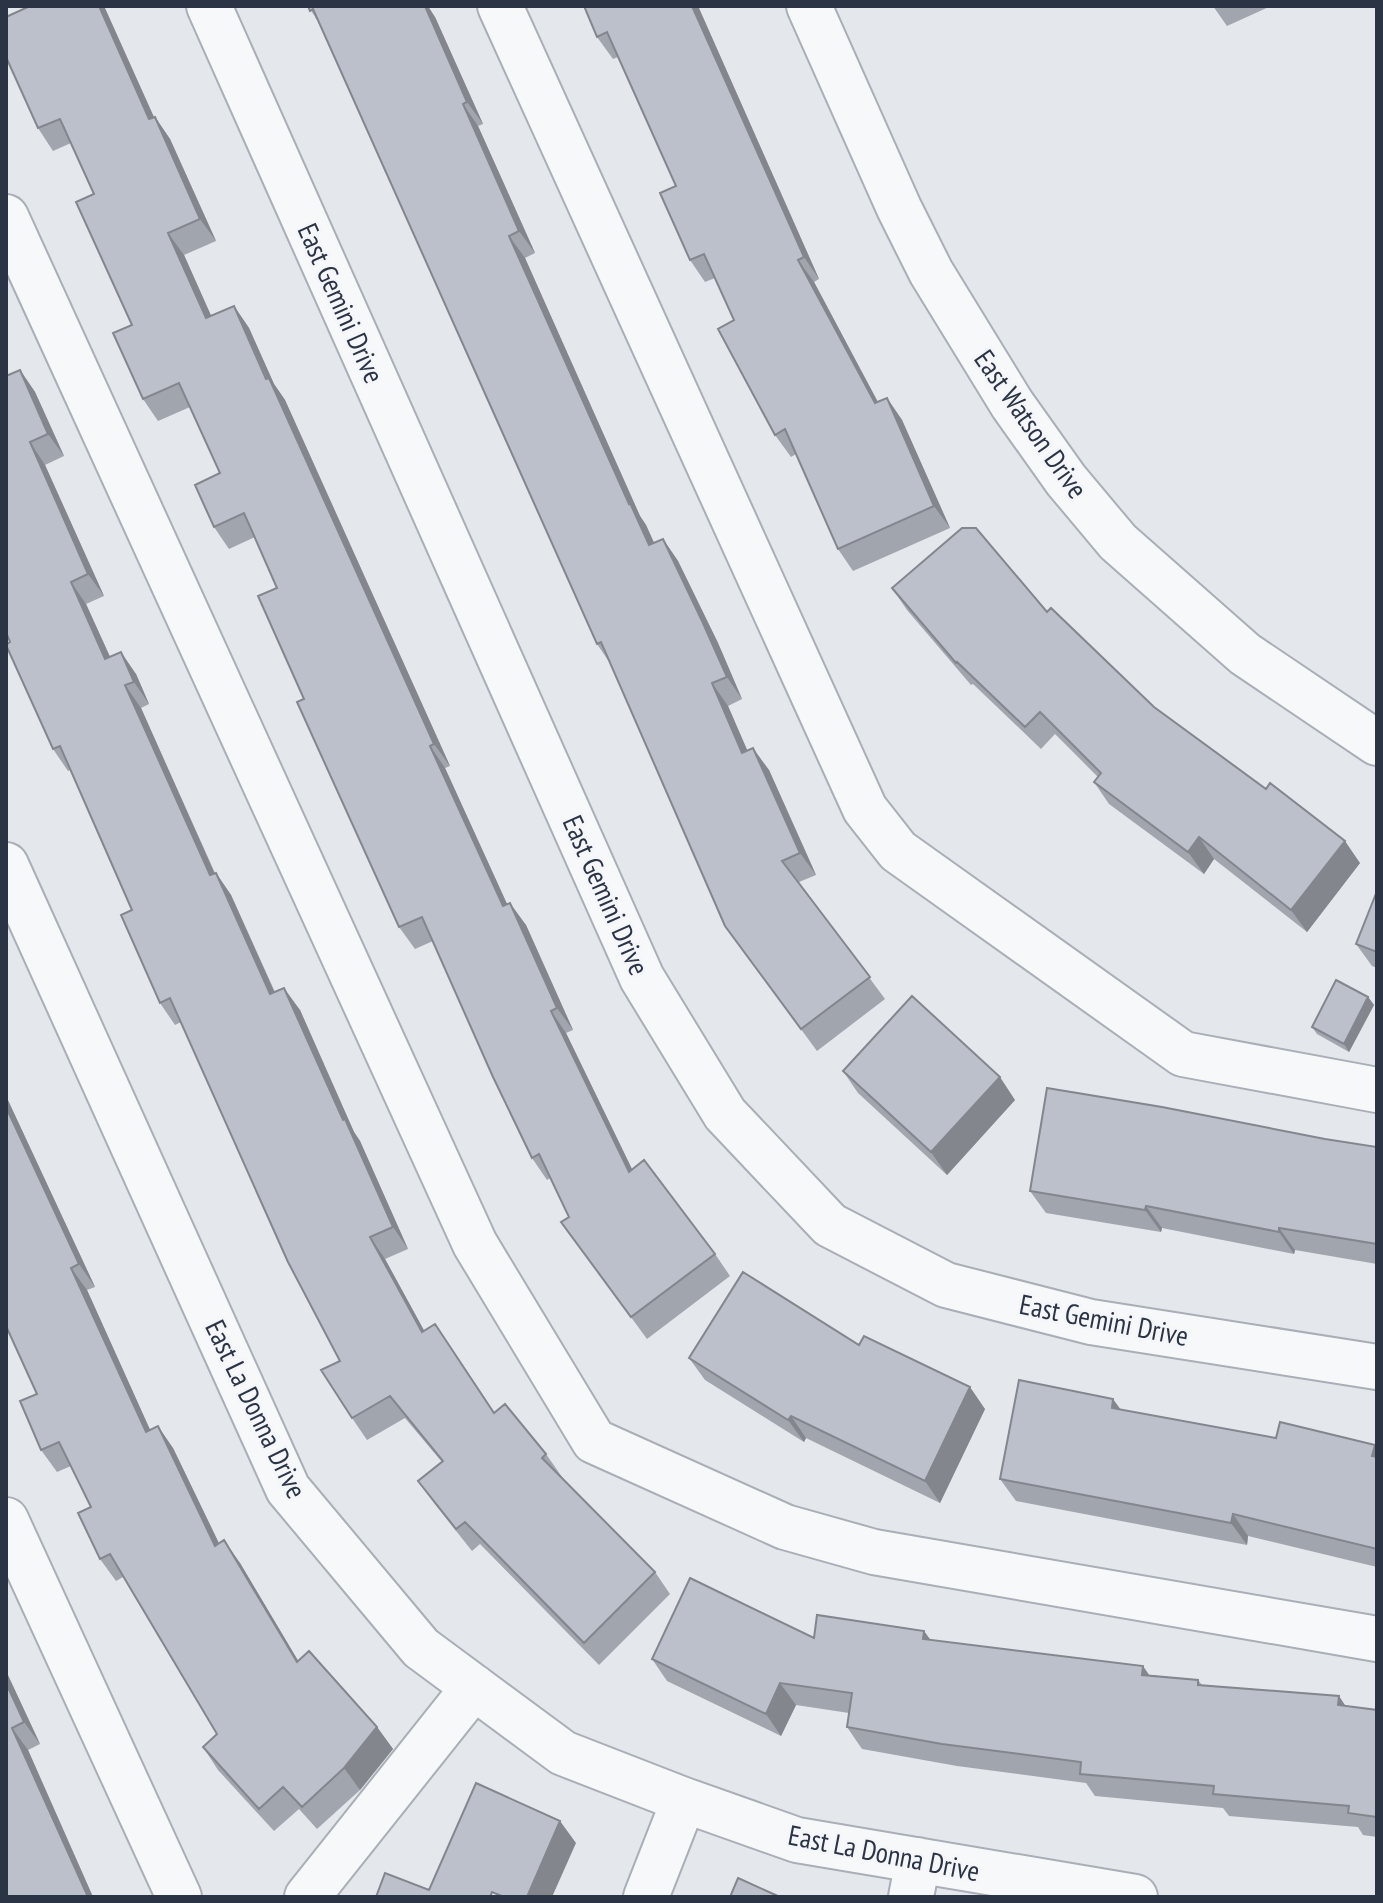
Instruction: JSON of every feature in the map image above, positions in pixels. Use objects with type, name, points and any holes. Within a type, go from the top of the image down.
[{"type":"street","name":"East Gemini Drive","points":[[209,6],[642,978],[725,1114],[830,1225],[946,1285],[1091,1322],[1377,1367]]},
{"type":"street","points":[[500,6],[865,809],[898,851],[1183,1054],[1377,1090]]},
{"type":"street","name":"East Watson Drive","points":[[809,6],[899,208],[931,272],[1012,404],[1066,480],[1118,542],[1245,654],[1377,743]]},
{"type":"street","points":[[6,217],[475,1244],[594,1441],[785,1527],[874,1552],[1377,1639]]},
{"type":"street","name":"East La Donna Drive","points":[[6,865],[288,1489],[421,1648],[563,1753],[797,1840],[915,1879],[1135,1897]]},
{"type":"street","points":[[6,1520],[179,1897]]},
{"type":"street","points":[[307,1897],[474,1687]]},
{"type":"street","points":[[646,1897],[684,1800]]},
{"type":"building","points":[[30,6],[99,6],[149,119],[155,117],[200,219],[168,233],[206,318],[234,306],[434,744],[430,746],[503,906],[510,903],[557,1008],[551,1011],[629,1172],[644,1160],[715,1254],[631,1317],[561,1222],[569,1217],[539,1154],[532,1158],[422,917],[399,927],[297,702],[304,699],[258,596],[277,588],[244,513],[214,527],[195,485],[220,473],[179,383],[143,399],[113,333],[132,325],[76,202],[94,194],[60,119],[38,128],[6,57],[6,17]]},
{"type":"building","points":[[308,6],[425,6],[467,102],[463,104],[519,231],[509,236],[629,504],[649,545],[663,539],[727,677],[712,683],[742,753],[753,748],[800,853],[782,861],[870,977],[801,1029],[725,926],[601,642],[597,644],[313,9],[310,11]]},
{"type":"building","points":[[584,6],[692,6],[804,257],[798,260],[875,403],[887,398],[934,506],[838,549],[785,429],[775,435],[718,329],[734,320],[704,254],[690,260],[660,193],[676,186],[607,32],[597,37]]},
{"type":"building","points":[[20,370],[48,434],[30,442],[88,574],[71,582],[105,659],[121,652],[134,682],[125,685],[210,875],[216,873],[270,994],[284,988],[345,1119],[393,1227],[370,1237],[422,1332],[435,1324],[494,1413],[505,1404],[546,1454],[542,1458],[655,1572],[584,1643],[465,1522],[456,1529],[418,1481],[443,1461],[390,1396],[352,1418],[321,1370],[340,1361],[288,1262],[170,998],[160,1003],[121,915],[132,910],[60,746],[53,749],[6,645],[10,642],[6,632],[6,376]]},
{"type":"building","points":[[962,528],[976,528],[1047,612],[1051,608],[1154,707],[1266,789],[1270,783],[1345,841],[1291,910],[1199,837],[1188,852],[1094,782],[1101,773],[1040,712],[1025,727],[956,663],[892,588]]},
{"type":"building","points":[[1377,891],[1377,952],[1356,944]]},
{"type":"building","points":[[1336,980],[1368,997],[1344,1044],[1312,1027]]},
{"type":"building","points":[[912,996],[1000,1077],[931,1152],[843,1071]]},
{"type":"building","points":[[1047,1088],[1377,1147],[1377,1244],[1279,1228],[1279,1232],[1146,1206],[1145,1210],[1030,1191]]},
{"type":"building","points":[[6,1107],[79,1264],[71,1268],[146,1432],[158,1426],[215,1546],[224,1540],[297,1662],[309,1651],[377,1727],[344,1768],[302,1807],[283,1787],[259,1809],[203,1747],[217,1734],[110,1554],[100,1559],[78,1513],[91,1507],[59,1442],[41,1450],[20,1401],[37,1394],[6,1326]]},
{"type":"building","points":[[743,1272],[859,1345],[864,1336],[970,1387],[925,1481],[791,1416],[788,1420],[689,1358]]},
{"type":"building","points":[[1019,1380],[1113,1399],[1112,1408],[1276,1438],[1280,1422],[1375,1445],[1372,1456],[1377,1457],[1377,1549],[1233,1514],[1231,1523],[1000,1479]]},
{"type":"building","points":[[690,1578],[814,1638],[817,1615],[924,1631],[923,1639],[1143,1666],[1142,1675],[1198,1680],[1198,1685],[1339,1696],[1338,1705],[1377,1710],[1377,1817],[1348,1813],[1349,1806],[1213,1794],[1214,1786],[1080,1774],[1081,1762],[942,1744],[847,1727],[852,1693],[780,1683],[766,1714],[652,1659]]},
{"type":"building","points":[[6,1683],[24,1722],[12,1728],[88,1897],[6,1897]]},
{"type":"building","points":[[476,1783],[560,1821],[527,1897],[504,1897],[492,1892],[490,1897],[376,1897],[385,1873],[429,1890]]},
{"type":"building","points":[[738,1878],[780,1897],[730,1897]]}]
